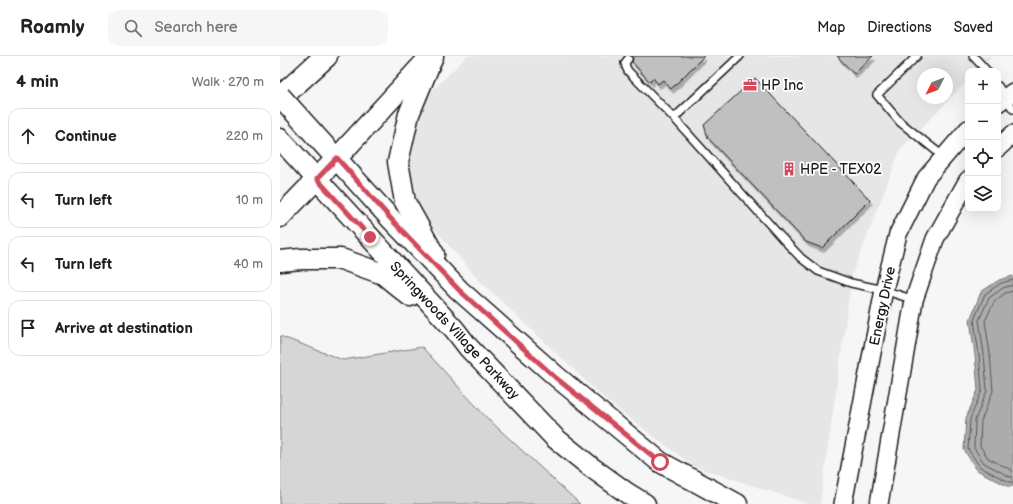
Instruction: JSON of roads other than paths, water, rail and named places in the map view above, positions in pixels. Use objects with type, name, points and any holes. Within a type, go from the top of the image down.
[{"type":"highway","points":[[280,97],[326,56]]},
{"type":"main road","points":[[280,217],[432,56]]},
{"type":"main road","points":[[432,56],[409,114],[398,162],[405,202],[448,278]]},
{"type":"main road","name":"Springwoods Village Parkway","points":[[280,97],[391,219],[448,278],[556,378],[660,462],[737,504]]},
{"type":"main road","name":"Springwoods Village Parkway","points":[[280,139],[468,347],[555,438],[591,467],[645,504]]},
{"type":"main road","points":[[280,262],[301,259],[341,259],[383,274],[410,296],[447,337],[468,347]]},
{"type":"street","name":"Energy Drive","points":[[843,504],[884,290],[898,234],[926,178],[965,132]]},
{"type":"street","points":[[1001,145],[1013,134]]},
{"type":"street","points":[[879,504],[914,300],[935,238],[965,185]]},
{"type":"lane","points":[[674,118],[740,56]]},
{"type":"lane","points":[[917,56],[876,95],[904,126],[944,157]]},
{"type":"lane","points":[[973,56],[985,68]]},
{"type":"lane","points":[[628,59],[625,63],[628,71],[674,118],[801,258],[818,271],[851,283],[884,290],[914,300]]},
{"type":"water","points":[[1013,276],[1013,486],[1009,487],[977,470],[964,450],[966,418],[978,390],[970,320],[981,292],[999,280]]},
{"type":"place","name":"HP Inc","points":[[750,85]]},
{"type":"place","name":"HPE - TEX02","points":[[789,169]]}]
